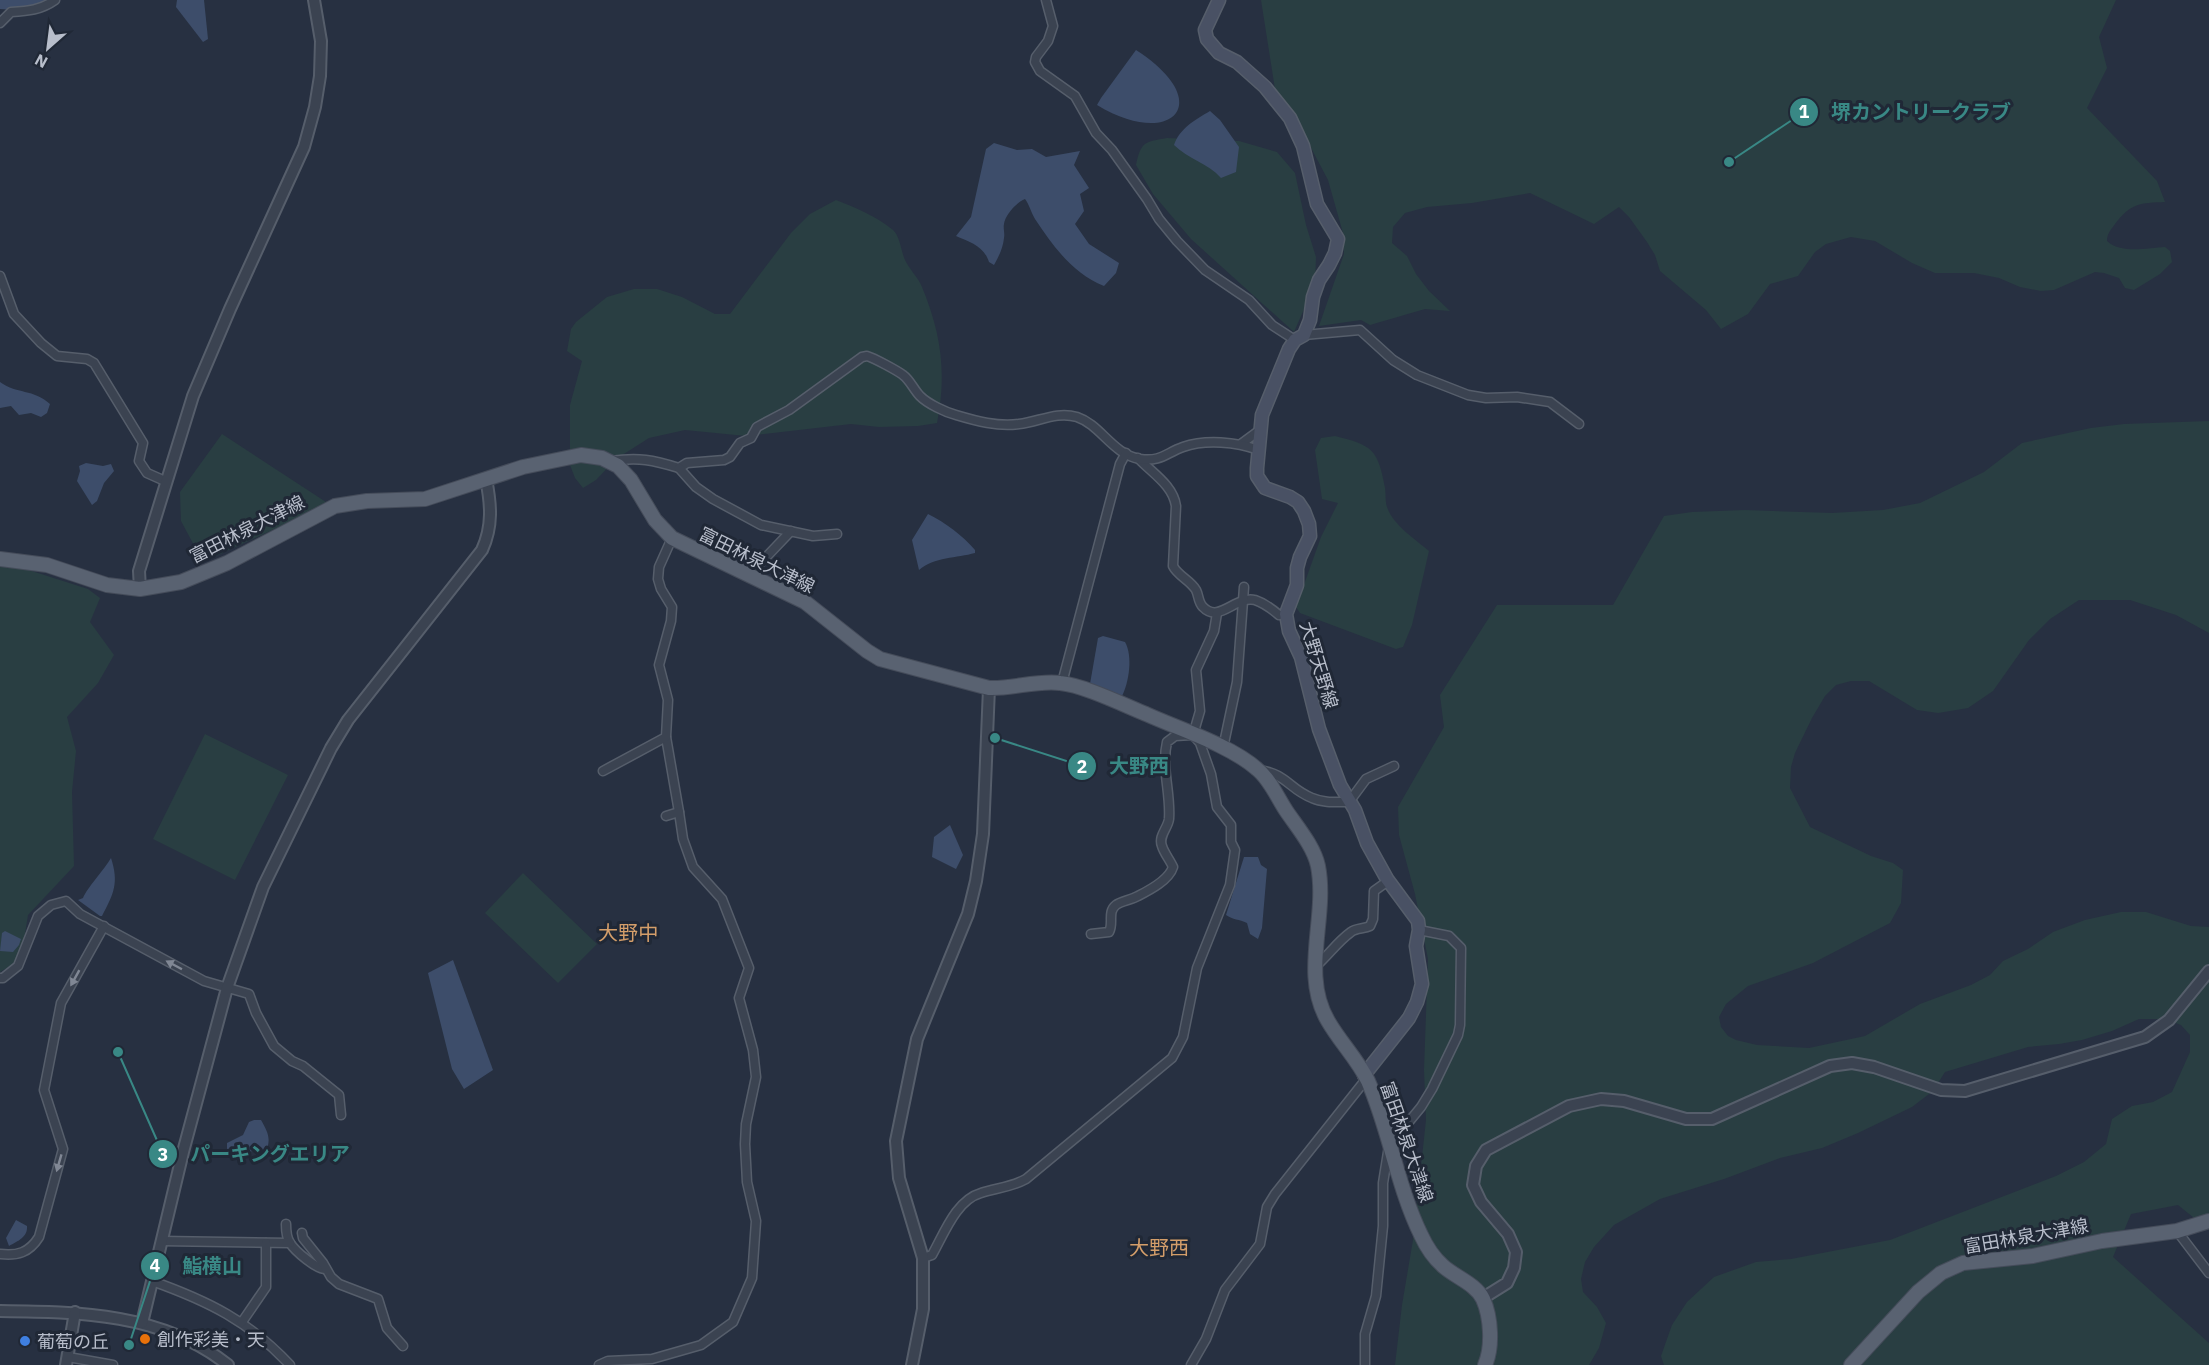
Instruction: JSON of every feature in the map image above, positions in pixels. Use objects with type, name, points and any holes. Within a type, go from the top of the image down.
[{"type":"main road","name":"大野天野線","points":[[1219,0],[1205,30],[1208,39],[1219,53],[1237,62],[1265,87],[1290,118],[1303,146],[1317,204],[1338,239],[1335,253],[1319,280],[1313,297],[1310,320],[1289,349],[1262,415],[1257,468],[1260,483],[1265,488],[1298,502],[1309,524],[1310,536],[1297,568],[1296,585],[1287,608],[1286,622],[1301,657],[1328,755],[1349,802],[1355,810],[1367,843],[1388,881],[1418,921],[1416,946],[1422,984],[1417,1002],[1409,1018],[1366,1077]]},
{"type":"main road","name":"富田林泉大津線","points":[[0,559],[47,565],[83,579],[107,585],[140,589],[181,582],[227,563],[335,506],[367,501],[425,499],[523,467],[581,455],[611,462],[618,466],[631,480],[655,520],[672,538],[805,602],[880,659],[989,688],[1006,689],[1062,683],[1107,698],[1223,748],[1259,770],[1307,843],[1317,863],[1322,896],[1315,967],[1316,993],[1327,1020],[1366,1077],[1383,1122],[1395,1168],[1421,1235],[1443,1266],[1472,1286],[1483,1298]]},
{"type":"main road","name":"富田林泉大津線","points":[[1851,1365],[1918,1292],[1941,1273],[1963,1263],[2033,1256],[2102,1241],[2177,1231],[2209,1221]]},
{"type":"main road","points":[[1483,1298],[1490,1324],[1485,1365]]},
{"type":"street","points":[[0,23],[11,12],[32,11],[56,0]]},
{"type":"street","points":[[140,589],[139,570],[165,481],[202,374],[304,147],[315,107],[320,76],[321,41],[314,0]]},
{"type":"street","points":[[1046,0],[1053,26],[1048,41],[1036,57],[1035,62],[1040,71],[1075,96],[1096,133],[1112,150],[1159,219],[1177,241],[1205,270],[1249,300],[1272,325],[1299,338],[1360,330],[1393,360],[1417,375],[1468,395],[1486,398],[1517,397],[1550,402],[1579,424]]},
{"type":"street","points":[[0,276],[15,314],[23,326],[41,343],[57,356],[87,359],[94,363],[143,443],[139,461],[147,473],[165,481]]},
{"type":"street","points":[[679,468],[687,464],[724,460],[730,457],[740,443],[751,438],[757,427],[789,410],[862,357],[867,356],[904,375],[921,397],[953,415],[1005,425],[1020,424],[1057,415],[1076,417],[1090,424],[1106,441],[1138,458],[1170,488],[1175,496],[1173,566],[1176,572],[1196,590],[1203,607],[1209,612],[1217,613],[1243,600],[1254,600],[1270,607],[1279,615]]},
{"type":"street","points":[[1241,444],[1260,430]]},
{"type":"street","points":[[1138,458],[1162,458],[1181,447],[1196,444],[1241,444],[1259,450]]},
{"type":"street","points":[[1062,683],[1120,464],[1126,453]]},
{"type":"street","points":[[611,462],[633,458],[650,459],[679,468],[696,487],[713,499],[761,525],[813,536],[837,534]]},
{"type":"street","points":[[142,1323],[183,1152],[227,988],[263,887],[331,748],[348,720],[482,550],[488,538],[490,522],[490,502],[486,479]]},
{"type":"street","points":[[749,575],[791,531]]},
{"type":"street","points":[[599,1365],[608,1361],[652,1359],[701,1345],[733,1322],[752,1278],[756,1221],[747,1182],[746,1134],[756,1077],[753,1050],[739,998],[749,969],[722,899],[693,867],[683,839],[666,737],[668,700],[659,664],[671,621],[672,606],[661,589],[658,579],[659,567],[672,538]]},
{"type":"street","points":[[1223,748],[1237,682],[1244,587]]},
{"type":"street","points":[[1193,735],[1200,711],[1196,670],[1214,631],[1217,613]]},
{"type":"street","points":[[912,1365],[923,1309],[923,1258],[899,1178],[896,1141],[917,1039],[968,914],[976,881],[982,834],[989,688]]},
{"type":"street","points":[[1091,934],[1109,932],[1112,927],[1111,913],[1115,906],[1139,896],[1171,874],[1173,867],[1161,845],[1161,838],[1169,820],[1165,750],[1167,742],[1175,736],[1193,735]]},
{"type":"street","points":[[923,1258],[932,1255],[962,1204],[977,1193],[1016,1184],[1026,1179],[1172,1058],[1179,1048],[1197,968],[1230,885],[1235,850],[1231,842],[1231,825],[1217,807],[1211,774],[1200,743],[1193,735]]},
{"type":"street","points":[[603,771],[666,737]]},
{"type":"street","points":[[1259,770],[1274,772],[1310,798],[1349,802],[1366,779],[1394,766]]},
{"type":"street","points":[[666,816],[679,812]]},
{"type":"street","points":[[1315,967],[1352,930],[1370,926],[1373,919],[1374,891],[1388,881]]},
{"type":"street","points":[[0,978],[18,966],[38,916],[51,904],[66,901],[80,914],[204,981],[249,994],[256,1013],[274,1046],[339,1095],[340,1114]]},
{"type":"street","points":[[0,1254],[12,1255],[24,1252],[39,1237],[63,1149],[44,1090],[61,1003],[104,926]]},
{"type":"street","points":[[1365,1365],[1365,1334],[1376,1296],[1383,1227],[1383,1183],[1389,1146],[1421,1107],[1432,1089],[1458,1035],[1460,1025],[1461,948],[1449,936],[1419,930]]},
{"type":"street","points":[[1483,1298],[1506,1283],[1514,1268],[1516,1252],[1508,1234],[1481,1202],[1473,1185],[1476,1166],[1486,1150],[1569,1106],[1601,1099],[1624,1101],[1686,1119],[1712,1119],[1830,1066],[1852,1063],[1874,1067],[1941,1090],[1965,1091],[2145,1036],[2169,1020],[2209,971]]},
{"type":"street","points":[[1191,1365],[1206,1339],[1225,1290],[1260,1244],[1267,1207],[1366,1077]]},
{"type":"street","points":[[286,1224],[285,1233],[290,1243],[318,1268],[326,1269]]},
{"type":"street","points":[[2177,1231],[2209,1273]]},
{"type":"street","points":[[302,1233],[303,1238],[339,1284],[378,1299],[387,1328],[403,1346]]},
{"type":"street","points":[[162,1241],[290,1243]]},
{"type":"street","points":[[242,1322],[266,1287],[266,1243]]},
{"type":"street","points":[[152,1281],[196,1297],[242,1322],[290,1365]]},
{"type":"street","points":[[0,1311],[75,1312],[142,1323],[177,1335],[212,1352],[228,1365]]},
{"type":"street","points":[[75,1312],[67,1361],[113,1365]]},
{"type":"green space","points":[[1261,0],[2116,0],[2099,37],[2107,68],[2087,108],[2157,181],[2165,202],[2142,204],[2131,208],[2115,224],[2108,234],[2107,241],[2119,248],[2127,249],[2165,247],[2170,251],[2172,262],[2160,274],[2134,290],[2125,288],[2119,278],[2095,272],[2054,290],[2041,291],[1974,273],[1935,273],[1912,263],[1875,241],[1851,237],[1826,244],[1815,252],[1798,276],[1770,284],[1748,314],[1721,329],[1706,310],[1660,271],[1655,255],[1647,242],[1619,207],[1594,224],[1530,193],[1472,203],[1427,207],[1405,213],[1393,227],[1392,243],[1407,256],[1416,274],[1429,291],[1450,311],[1425,309],[1370,325],[1361,320],[1319,326],[1344,254],[1343,233],[1328,180],[1275,89]]},
{"type":"green space","points":[[1167,138],[1239,141],[1277,152],[1295,173],[1306,225],[1316,257],[1315,284],[1294,332],[1191,239],[1153,194],[1136,165],[1138,157],[1145,144]]},
{"type":"green space","points":[[836,200],[873,216],[893,230],[899,240],[905,260],[922,287],[938,337],[942,370],[937,423],[879,427],[851,424],[746,436],[685,430],[649,438],[616,459],[596,480],[583,488],[575,478],[570,465],[570,405],[582,361],[567,351],[571,329],[576,322],[607,297],[634,289],[657,289],[682,297],[715,314],[730,314],[791,233],[810,214]]},
{"type":"green space","points":[[2209,421],[2209,633],[2176,615],[2130,600],[2079,600],[2050,619],[2029,640],[1993,691],[1968,708],[1938,713],[1917,710],[1869,681],[1851,681],[1836,685],[1825,696],[1795,753],[1791,767],[1790,788],[1810,827],[1871,856],[1893,863],[1903,870],[1901,903],[1890,923],[1813,963],[1748,986],[1726,1004],[1719,1017],[1721,1027],[1728,1036],[1736,1040],[1757,1045],[1809,1048],[1865,1036],[1920,1004],[1971,985],[1990,975],[2003,961],[2028,949],[2053,932],[2085,920],[2121,912],[2146,912],[2191,926],[2209,927],[2209,1230],[2178,1205],[2131,1214],[2113,1257],[2209,1343],[2209,1365],[1664,1365],[1661,1356],[1672,1325],[1687,1302],[1714,1277],[1756,1262],[1791,1259],[1890,1240],[2056,1176],[2084,1162],[2106,1144],[2112,1119],[2132,1106],[2153,1102],[2172,1092],[2190,1052],[2190,1035],[2181,1025],[2165,1019],[2139,1019],[2112,1031],[2082,1040],[2028,1047],[1945,1072],[1933,1091],[1912,1107],[1858,1133],[1822,1148],[1780,1158],[1660,1199],[1614,1225],[1594,1247],[1585,1262],[1581,1279],[1583,1292],[1597,1307],[1606,1323],[1599,1348],[1589,1365],[1395,1365],[1413,1240],[1426,1120],[1424,1070],[1428,959],[1415,894],[1399,835],[1398,807],[1444,727],[1440,695],[1497,605],[1613,605],[1664,516],[1692,512],[1745,510],[1832,513],[1883,510],[1920,503],[1984,472],[2022,443],[2091,428],[2124,424]]},
{"type":"green space","points":[[222,434],[329,504],[203,562],[181,521],[180,492]]},
{"type":"green space","points":[[1335,436],[1365,446],[1376,457],[1390,514],[1405,531],[1429,551],[1412,625],[1403,647],[1396,649],[1300,613],[1296,607],[1321,537],[1338,503],[1322,499],[1315,450],[1321,438]]},
{"type":"green space","points":[[13,565],[88,589],[100,598],[90,622],[114,655],[98,683],[67,717],[76,751],[72,792],[74,866],[28,915],[24,940],[15,963],[0,972],[0,566]]},
{"type":"green space","points":[[205,734],[288,775],[235,880],[153,839]]},
{"type":"green space","points":[[523,873],[597,944],[558,983],[485,913]]},
{"type":"water","points":[[177,0],[204,0],[208,39],[203,42],[176,7]]},
{"type":"water","points":[[1136,50],[1161,69],[1175,87],[1179,103],[1175,114],[1163,121],[1146,123],[1123,118],[1097,105]]},
{"type":"water","points":[[1210,111],[1220,120],[1239,147],[1236,172],[1221,178],[1210,168],[1174,145],[1184,129]]},
{"type":"water","points":[[994,143],[1017,150],[1032,149],[1046,157],[1080,151],[1074,165],[1089,188],[1080,194],[1084,211],[1075,224],[1089,244],[1119,263],[1116,273],[1104,286],[1073,267],[1049,239],[1025,199],[1015,206],[1005,220],[1003,245],[994,265],[989,262],[980,248],[956,236],[971,217],[986,149]]},
{"type":"water","points":[[0,382],[44,399],[50,404],[47,413],[41,417],[31,413],[19,415],[11,406],[0,408]]},
{"type":"water","points":[[86,463],[103,466],[111,464],[114,471],[104,483],[97,501],[92,505],[77,481],[79,466]]},
{"type":"water","points":[[928,514],[959,534],[975,550],[975,553],[939,560],[919,570],[912,540]]},
{"type":"water","points":[[1103,636],[1125,642],[1129,654],[1127,684],[1122,696],[1090,684],[1098,638]]},
{"type":"water","points":[[950,825],[963,855],[956,869],[932,857],[934,837]]},
{"type":"water","points":[[1244,857],[1258,857],[1261,865],[1267,869],[1262,928],[1258,939],[1250,934],[1247,923],[1226,915]]},
{"type":"water","points":[[111,858],[115,874],[114,888],[100,916],[78,900],[83,898]]},
{"type":"water","points":[[5,931],[21,939],[13,952],[0,951],[2,933]]},
{"type":"water","points":[[453,960],[493,1070],[464,1089],[452,1069],[428,973]]},
{"type":"water","points":[[261,1120],[267,1131],[269,1141],[267,1149],[253,1151],[246,1156],[231,1160],[227,1151],[227,1143],[243,1135],[249,1122]]},
{"type":"water","points":[[16,1220],[27,1226],[27,1230],[22,1238],[9,1246],[6,1238]]},
{"type":"waterway","points":[[0,1],[30,3],[41,0]]},
{"type":"place","name":"堺カントリークラブ","points":[[1729,162]]},
{"type":"place","name":"大野西","points":[[995,738]]},
{"type":"place","name":"パーキングエリア","points":[[118,1052]]},
{"type":"place","name":"創作彩美・天","points":[[145,1339]]},
{"type":"place","name":"葡萄の丘","points":[[25,1341]]},
{"type":"place","name":"鮨横山","points":[[129,1345]]},
{"type":"district","name":"大野中","points":[[628,932]]},
{"type":"district","name":"大野西","points":[[1159,1247]]}]
